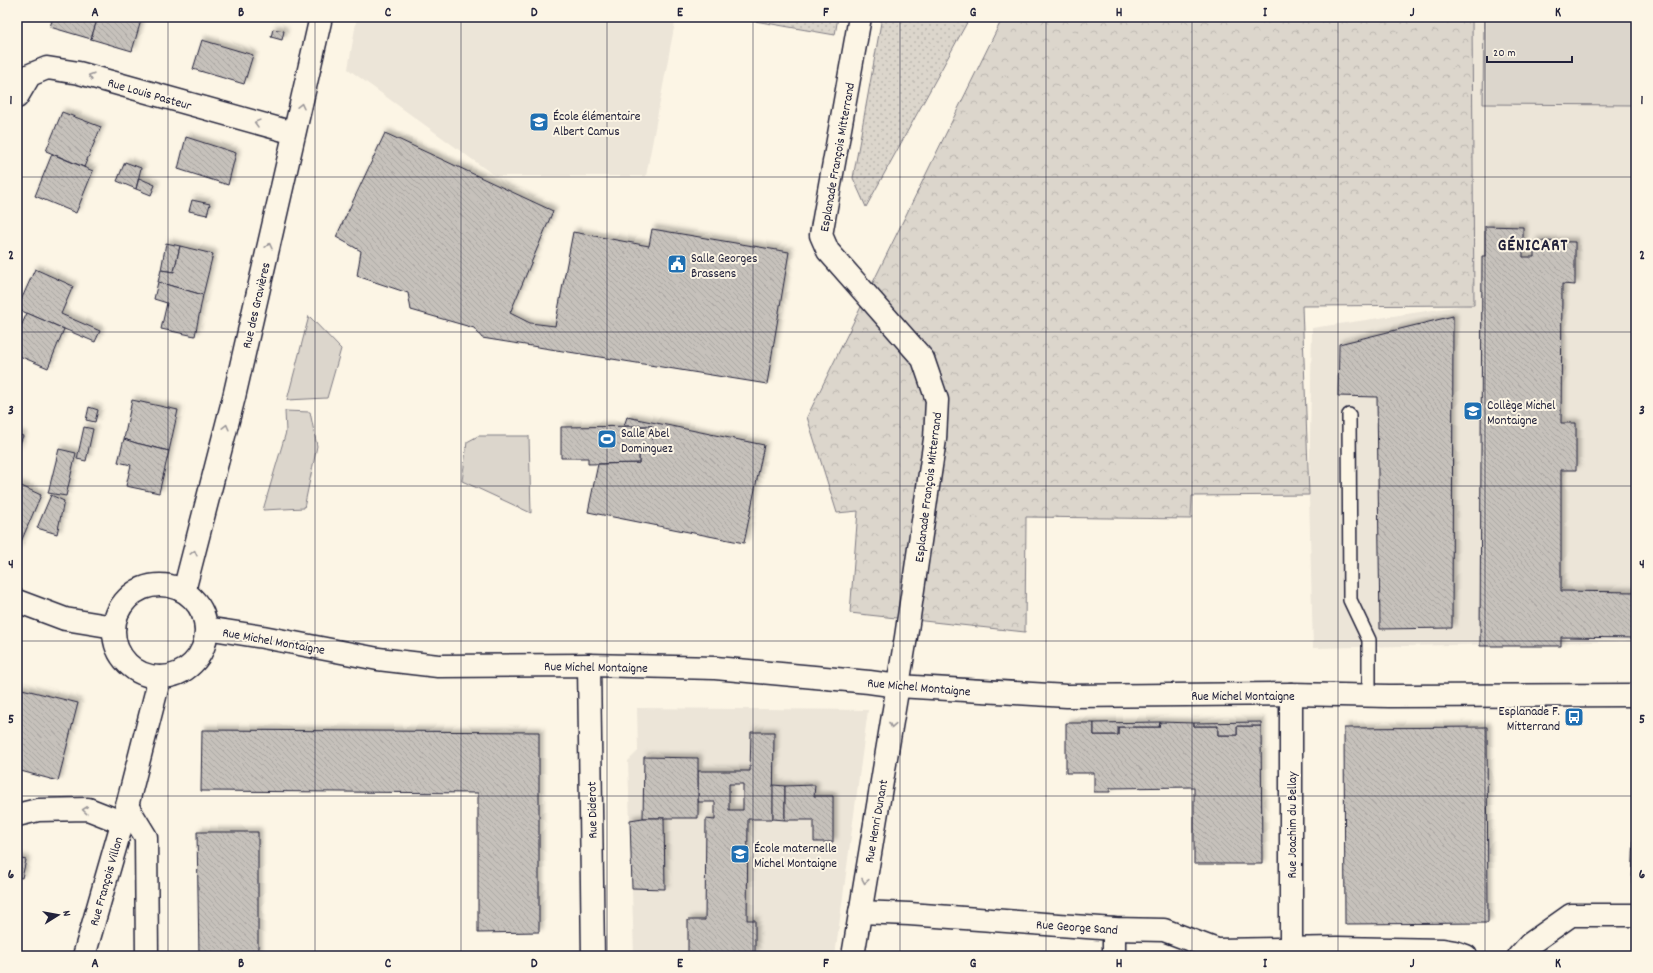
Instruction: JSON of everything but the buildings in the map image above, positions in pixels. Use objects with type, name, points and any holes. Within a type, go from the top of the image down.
[{"type":"street","name":"Rue des Gravières","points":[[184,591],[234,397],[321,17]]},
{"type":"street","name":"Esplanade François Mitterrand","points":[[860,17],[821,235],[828,251],[923,359],[937,400],[935,438],[898,686]]},
{"type":"street","name":"Rue Louis Pasteur","points":[[17,97],[30,75],[47,68],[79,73],[294,133]]},
{"type":"street","points":[[154,584],[170,585],[184,591],[196,601],[204,614],[206,628],[205,641],[201,652],[194,662],[184,670],[172,676],[160,677],[145,675],[132,667],[121,656],[115,642],[114,626],[117,611],[126,598],[139,589],[154,584]]},
{"type":"street","points":[[17,602],[65,619],[114,626]]},
{"type":"street","name":"Rue Michel Montaigne","points":[[206,628],[378,659],[438,666],[589,665],[715,668],[898,686],[1067,696],[1291,694],[1369,696],[1636,695]]},
{"type":"street","name":"Rue Diderot","points":[[589,665],[593,956]]},
{"type":"street","name":"Rue François Villon","points":[[84,956],[124,814],[160,677]]},
{"type":"street","name":"Rue Henri Dunant","points":[[853,956],[898,686]]},
{"type":"street","name":"Rue Joachim du Bellay","points":[[1291,694],[1291,952]]},
{"type":"street","points":[[17,815],[38,810],[88,809],[124,814]]},
{"type":"street","name":"Rue François Villon","points":[[124,814],[146,837],[147,956]]},
{"type":"street","name":"Rue George Sand","points":[[860,912],[1114,929],[1164,930],[1217,950],[1291,952],[1337,948],[1443,950],[1456,952],[1466,956]]},
{"type":"street","points":[[1519,956],[1530,944],[1571,916],[1636,915]]},
{"type":"street","points":[[1114,929],[1114,956]]},
{"type":"lane","points":[[1349,415],[1350,600],[1369,640],[1369,696]]},
{"type":"shaded area","name":"École élémentaire Albert Camus","points":[[357,17],[676,17],[646,176],[495,176],[348,69]]},
{"type":"shaded area","name":"Collège Michel Montaigne","points":[[1472,17],[1636,17],[1636,641],[1313,648],[1309,495],[1312,328],[1474,304]]},
{"type":"shaded area","name":"École maternelle Michel Montaigne","points":[[637,708],[868,710],[835,956],[634,956],[628,761],[638,751]]},
{"type":"green space","points":[[732,17],[838,17],[835,35]]},
{"type":"green space","points":[[882,17],[970,17],[866,207],[853,178]]},
{"type":"green space","points":[[1003,17],[1472,17],[1474,305],[1302,306],[1309,495],[1192,496],[1191,519],[1026,517],[1025,632],[850,613],[858,511],[837,513],[807,417]]},
{"type":"green space","points":[[1484,17],[1636,17],[1636,105],[1483,104]]},
{"type":"green space","points":[[309,316],[341,349],[327,398],[287,400]]},
{"type":"green space","points":[[285,411],[310,412],[317,446],[304,508],[263,510],[286,432]]},
{"type":"green space","points":[[478,436],[529,436],[531,513],[462,481],[467,442]]},
{"type":"place","name":"École élémentaire Albert Camus","points":[[539,122]]},
{"type":"place","name":"Salle Georges Brassens","points":[[677,264]]},
{"type":"place","name":"Collège Michel Montaigne","points":[[1473,411]]},
{"type":"place","name":"Salle Abel Dominguez","points":[[607,439]]},
{"type":"place","name":"Esplanade F. Mitterrand","points":[[1574,717]]},
{"type":"place","name":"École maternelle Michel Montaigne","points":[[740,854]]},
{"type":"district","name":"GÉNICART","points":[[1533,244]]}]
